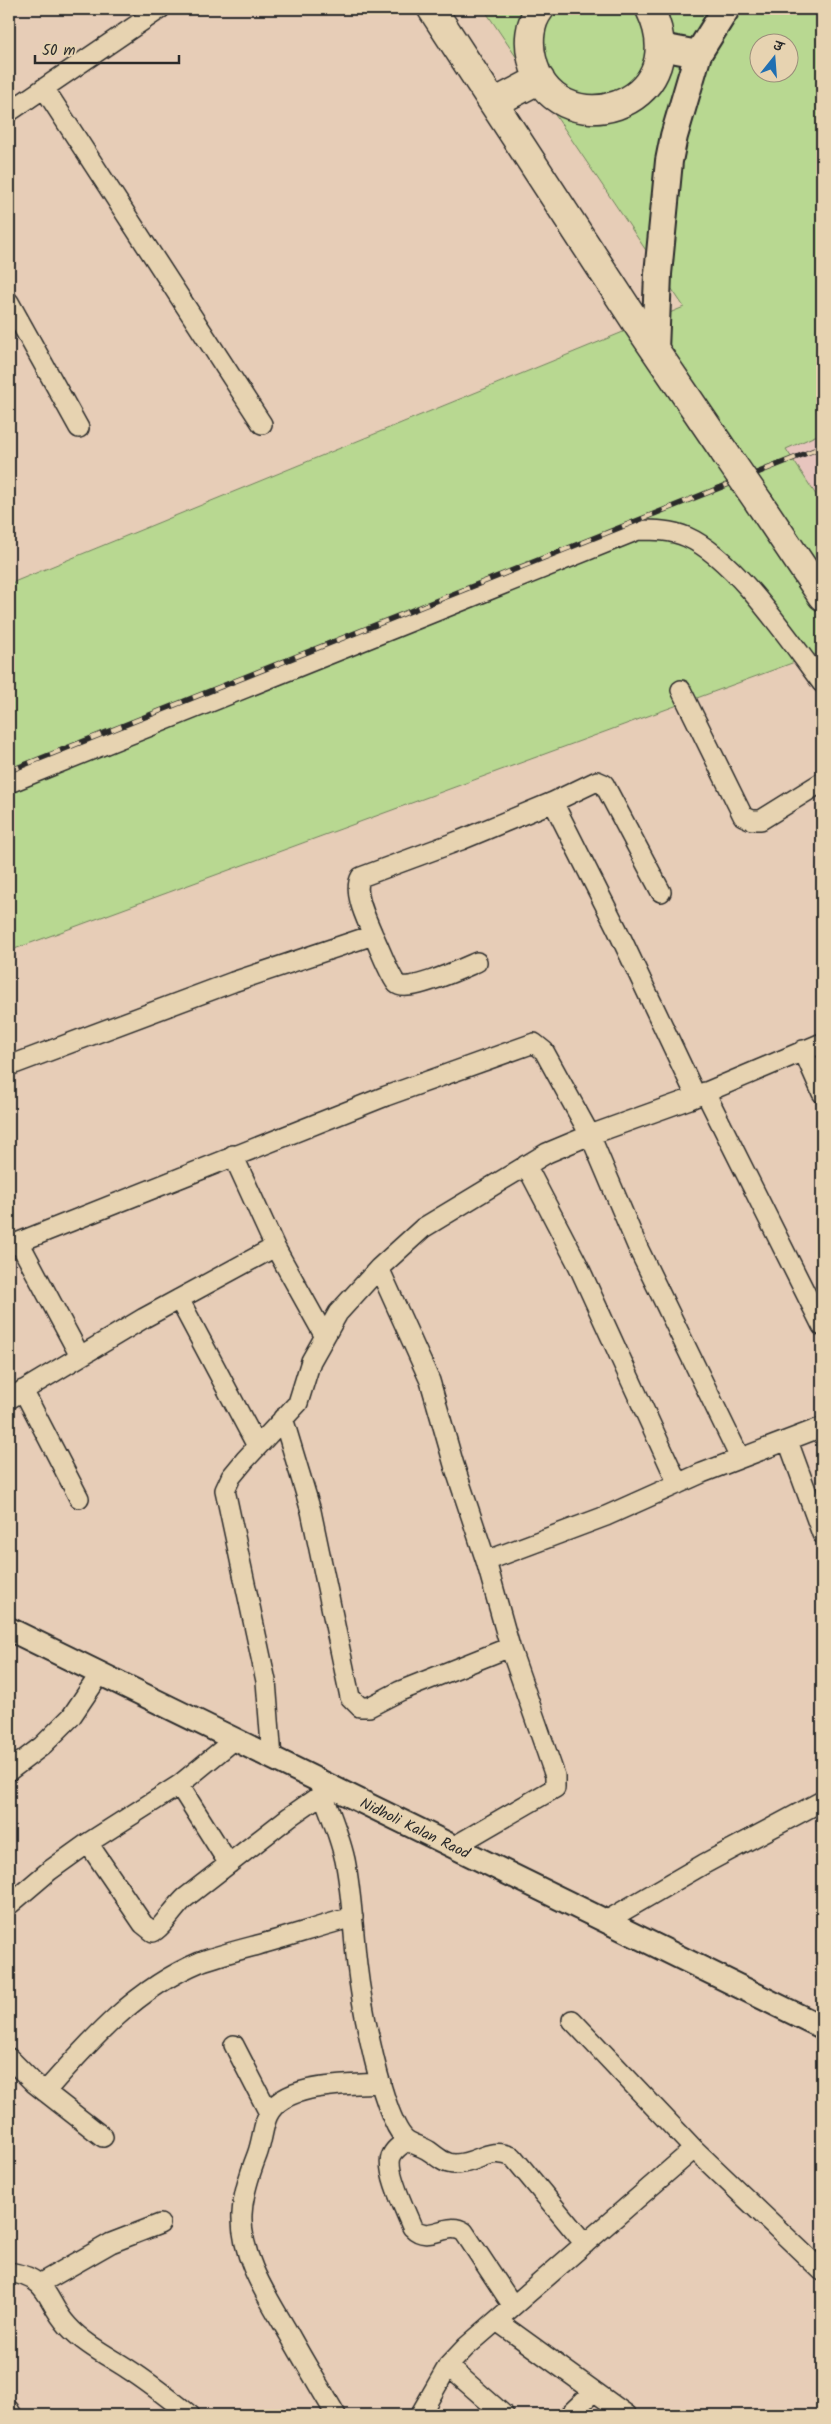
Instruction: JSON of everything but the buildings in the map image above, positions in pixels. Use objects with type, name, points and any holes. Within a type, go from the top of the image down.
[{"type":"main road","points":[[432,9],[655,350],[822,596]]},
{"type":"main road","points":[[540,9],[530,31],[529,50],[534,69],[544,86],[558,98],[576,107],[596,110],[616,107],[634,98],[648,84],[657,66],[661,47],[658,27],[650,9]]},
{"type":"main road","points":[[655,350],[658,274],[669,161],[681,110],[698,54],[726,9]]},
{"type":"main road","points":[[661,47],[698,54]]},
{"type":"main road","points":[[494,103],[540,78]]},
{"type":"street","points":[[9,112],[160,9]]},
{"type":"street","points":[[44,88],[262,424]]},
{"type":"street","points":[[9,302],[79,428]]},
{"type":"street","points":[[9,783],[638,530],[660,530],[686,537],[707,548],[743,583],[772,617],[822,683]]},
{"type":"street","points":[[681,690],[743,816],[752,820],[761,820],[822,782]]},
{"type":"street","points":[[477,962],[415,986],[404,987],[395,982],[373,935],[358,894],[358,882],[361,877],[461,840],[597,782],[607,786],[661,892]]},
{"type":"street","points":[[553,802],[700,1094],[822,1326]]},
{"type":"street","points":[[9,1066],[233,982],[373,935]]},
{"type":"street","points":[[80,1356],[14,1244],[233,1155],[530,1043],[544,1050],[590,1134],[638,1248],[740,1458]]},
{"type":"street","points":[[272,1758],[266,1681],[225,1490],[231,1477],[257,1446],[298,1403],[311,1361],[338,1313],[379,1268],[423,1228],[547,1153],[590,1134],[700,1094],[822,1043]]},
{"type":"street","points":[[803,1050],[822,1093]]},
{"type":"street","points":[[233,1155],[275,1247],[324,1335]]},
{"type":"street","points":[[526,1165],[578,1265],[678,1484]]},
{"type":"street","points":[[79,1498],[16,1395],[179,1299],[275,1247]]},
{"type":"street","points":[[379,1268],[430,1381],[454,1465],[486,1561],[510,1647],[555,1776],[555,1788],[453,1846]]},
{"type":"street","points":[[179,1299],[257,1446]]},
{"type":"street","points":[[283,1418],[311,1512],[334,1627],[350,1697],[354,1703],[360,1707],[369,1707],[400,1691],[510,1647]]},
{"type":"street","points":[[486,1561],[606,1516],[740,1458],[788,1441],[822,1426]]},
{"type":"street","points":[[788,1441],[822,1534]]},
{"type":"street","name":"Nidholi Kalan Raod","points":[[9,1629],[272,1758],[320,1787],[453,1846],[822,2027]]},
{"type":"street","points":[[9,1771],[42,1746],[71,1717],[100,1674]]},
{"type":"street","points":[[9,1905],[49,1871],[88,1843],[179,1786],[234,1740]]},
{"type":"street","points":[[179,1786],[229,1864]]},
{"type":"street","points":[[88,1843],[143,1924],[151,1932],[158,1931],[176,1906],[320,1787],[344,1859],[353,1917],[357,1966],[381,2084],[393,2123],[399,2133],[408,2141],[428,2150],[445,2163],[457,2164],[494,2152],[502,2152],[513,2157],[585,2244]]},
{"type":"street","points":[[606,1922],[704,1864],[822,1801]]},
{"type":"street","points":[[45,2092],[98,2032],[126,2008],[172,1976],[200,1962],[353,1917]]},
{"type":"street","points":[[572,2020],[694,2149],[822,2271]]},
{"type":"street","points":[[234,2045],[269,2113]]},
{"type":"street","points":[[9,2058],[45,2092],[103,2137]]},
{"type":"street","points":[[336,2415],[252,2267],[245,2239],[242,2214],[246,2191],[264,2138],[269,2113],[278,2101],[285,2097],[313,2089],[381,2084]]},
{"type":"street","points":[[408,2141],[396,2148],[390,2158],[390,2170],[412,2227],[418,2233],[427,2235],[451,2228],[458,2228],[464,2232],[513,2306]]},
{"type":"street","points":[[420,2415],[448,2366],[466,2347],[694,2149]]},
{"type":"street","points":[[39,2284],[111,2243],[160,2224]]},
{"type":"street","points":[[9,2272],[23,2275],[39,2284],[45,2289],[68,2326],[80,2337],[143,2378],[190,2415]]},
{"type":"street","points":[[497,2321],[627,2415]]},
{"type":"street","points":[[448,2366],[504,2415]]},
{"type":"street","points":[[569,2415],[594,2391]]},
{"type":"street","points":[[9,2410],[12,2415]]},
{"type":"shaded area","points":[[822,396],[822,509],[761,422]]},
{"type":"green space","points":[[484,9],[822,9],[822,433],[786,449],[822,504],[822,652],[9,951],[9,584],[684,307]]},
{"type":"railway","points":[[9,771],[822,447]]}]
